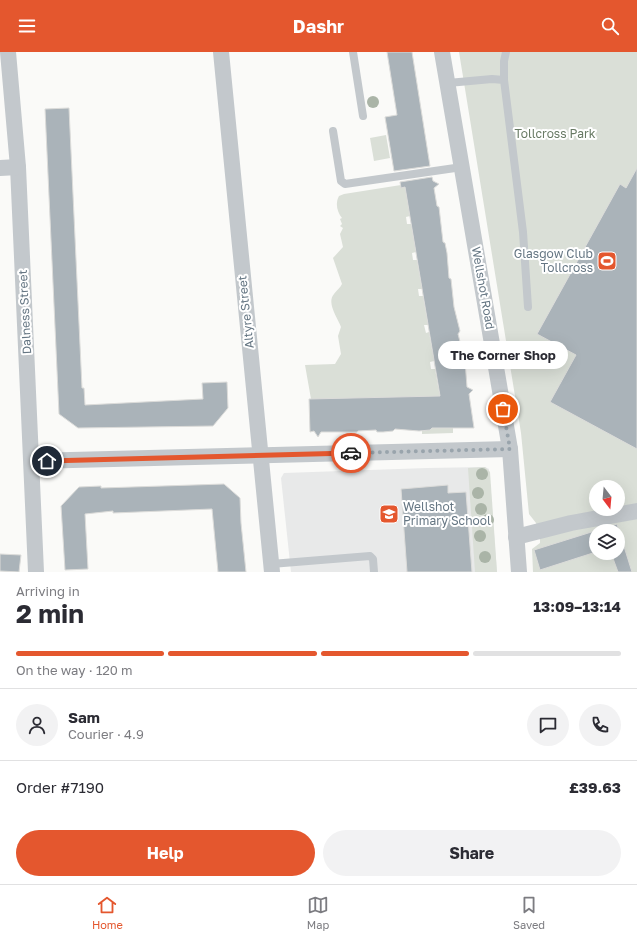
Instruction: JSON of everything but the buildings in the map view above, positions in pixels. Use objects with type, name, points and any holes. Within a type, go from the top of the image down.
[{"type":"street","name":"Dalness Street","points":[[8,52],[18,167],[36,572]]},
{"type":"street","name":"Altyre Street","points":[[221,52],[272,568]]},
{"type":"street","name":"Wellshot Road","points":[[442,52],[510,449],[519,572]]},
{"type":"street","points":[[0,168],[18,167]]},
{"type":"street","points":[[32,461],[510,449]]},
{"type":"street","points":[[516,537],[571,523],[634,517]]},
{"type":"lane","points":[[353,52],[363,116]]},
{"type":"lane","points":[[506,52],[504,61],[504,80],[522,224],[528,307]]},
{"type":"lane","points":[[448,83],[492,79],[504,80]]},
{"type":"lane","points":[[333,131],[341,181],[345,184],[462,167]]},
{"type":"lane","points":[[272,568],[370,556],[373,559],[374,572]]},
{"type":"shaded area","name":"Wellshot Primary School","points":[[485,467],[489,469],[497,572],[291,572],[281,478],[284,473]]},
{"type":"green space","name":"Tollcross Park","points":[[459,52],[637,52],[637,572],[533,572],[532,549],[540,543],[540,540],[536,523],[529,514],[521,433]]},
{"type":"green space","points":[[386,135],[390,158],[374,161],[370,138]]},
{"type":"green space","points":[[401,185],[401,188],[405,187],[410,216],[406,217],[407,224],[411,224],[416,252],[412,253],[413,260],[417,260],[422,289],[418,289],[419,296],[423,296],[428,325],[424,325],[426,333],[429,332],[434,361],[430,362],[431,369],[435,369],[440,397],[311,399],[305,365],[335,364],[341,354],[338,336],[341,327],[331,302],[334,294],[342,284],[333,258],[343,247],[340,234],[343,228],[340,226],[342,224],[340,219],[342,218],[337,207],[339,196]]},
{"type":"green space","points":[[432,428],[453,428],[453,433],[422,434],[422,429],[425,431]]},
{"type":"green space","points":[[485,467],[490,472],[497,572],[475,572],[468,468]]},
{"type":"way so far","points":[[351,453],[510,449],[503,409]]},
{"type":"place","name":"Glasgow Club Tollcross","points":[[607,261]]},
{"type":"place","name":"The Corner Shop","points":[[503,409]]},
{"type":"place","name":"Wellshot Primary School","points":[[389,514]]},
{"type":"route","points":[[47,461],[351,453]]}]
